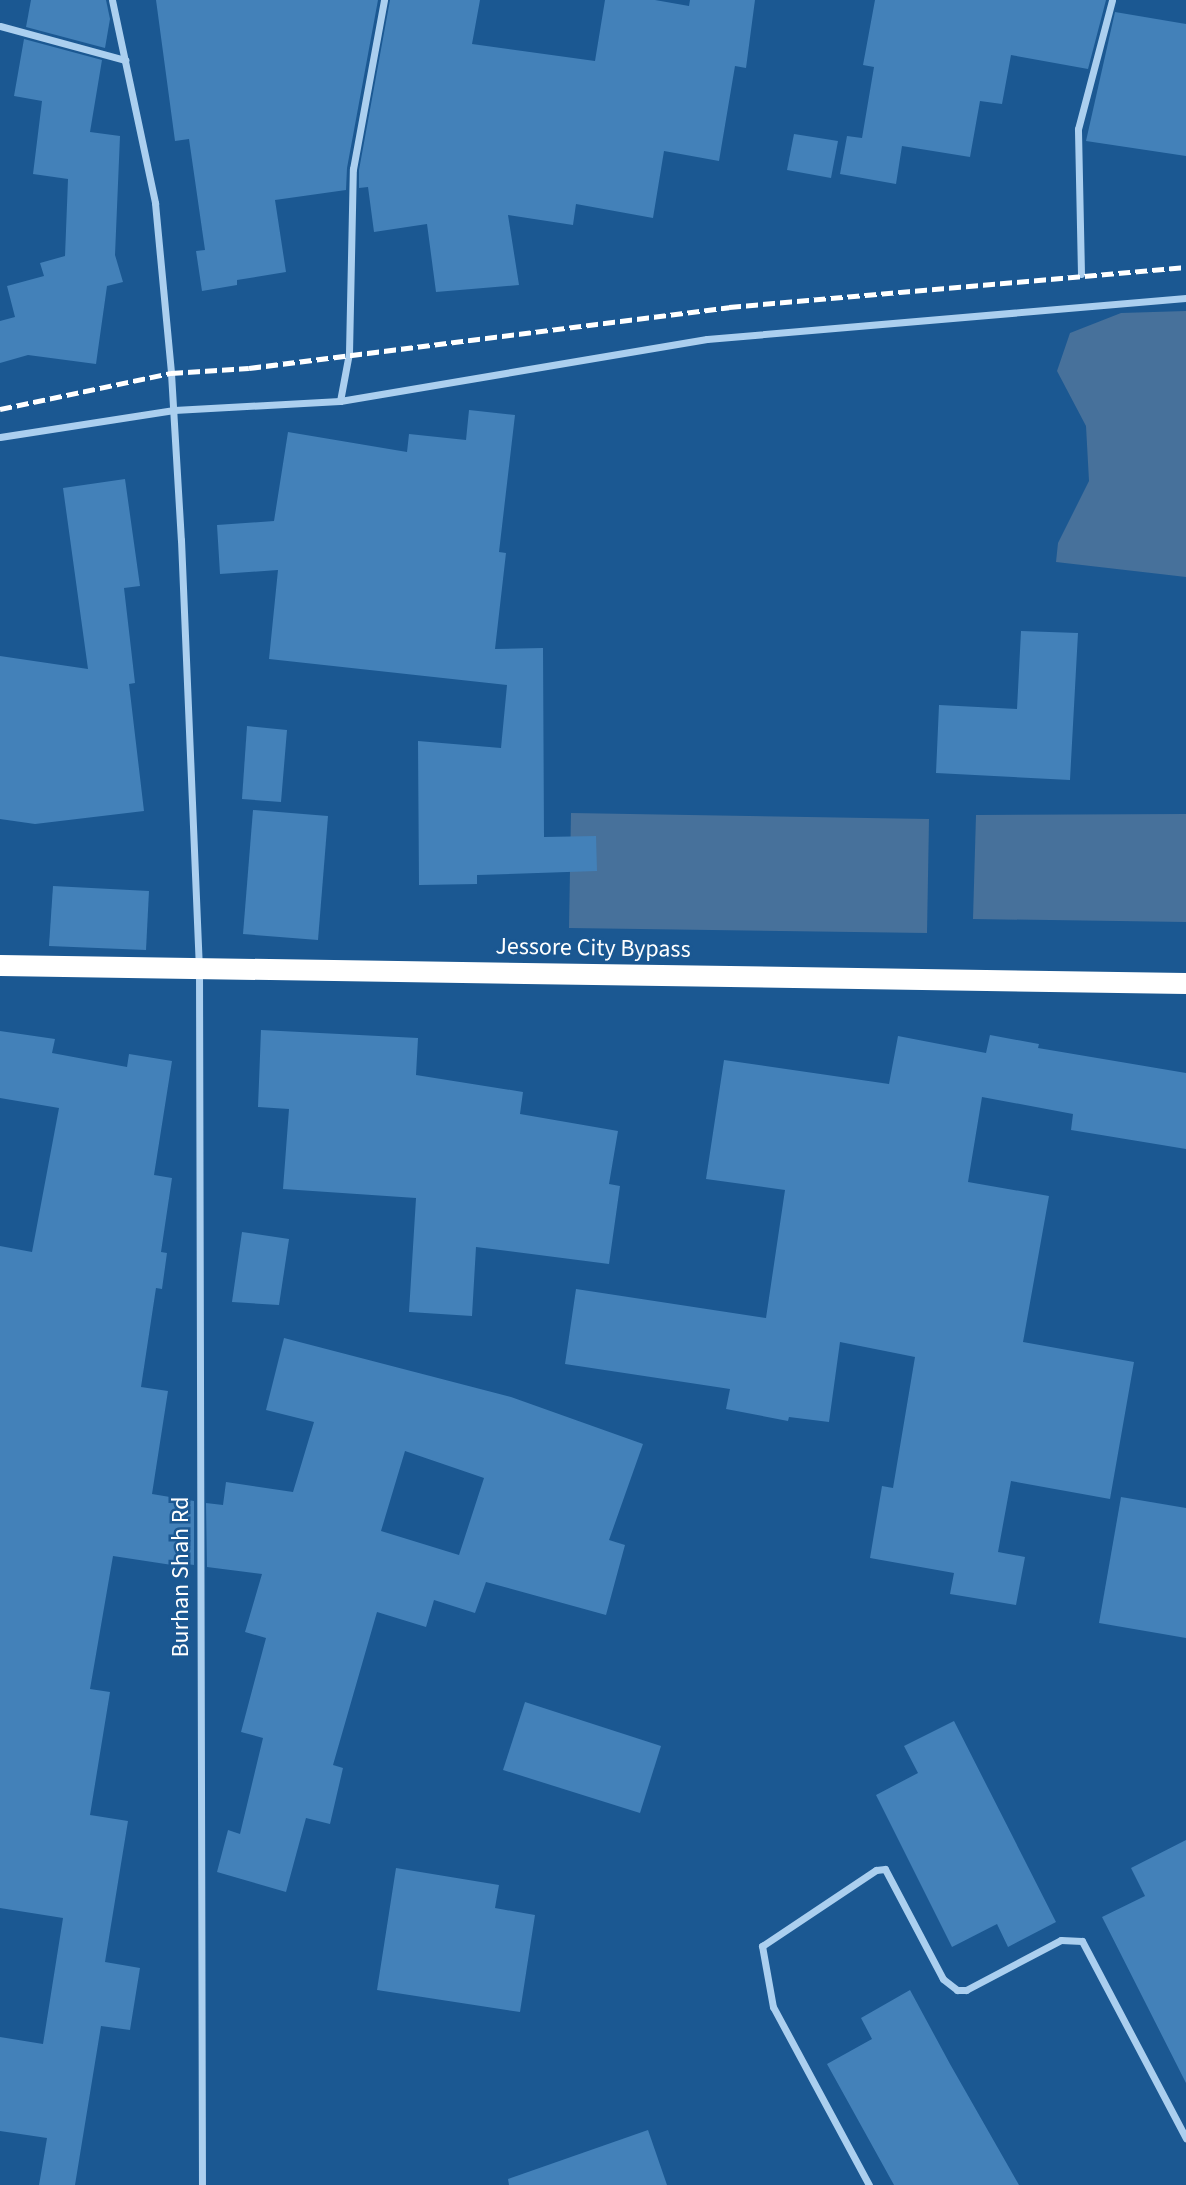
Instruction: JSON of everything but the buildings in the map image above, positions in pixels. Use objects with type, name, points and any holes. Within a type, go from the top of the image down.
[{"type":"highway","name":"Jessore City Bypass","points":[[0,965],[1186,983]]},
{"type":"street","name":"Burhan Shah Rd","points":[[112,0],[155,203],[174,410],[199,968],[202,2185]]},
{"type":"street","points":[[340,401],[349,353],[353,169],[384,0]]},
{"type":"street","points":[[1080,274],[1078,129],[1112,0]]},
{"type":"street","points":[[0,26],[125,60]]},
{"type":"street","points":[[0,437],[174,410],[340,401],[707,339],[1186,298]]},
{"type":"street","points":[[869,2185],[773,2007],[762,1946],[876,1870],[885,1869],[943,1979],[957,1990],[966,1990],[1061,1940],[1082,1941],[1186,2138]]},
{"type":"water","points":[[1186,311],[1186,577],[1056,562],[1058,543],[1089,481],[1086,426],[1057,371],[1070,333],[1121,313]]},
{"type":"water","points":[[571,813],[929,819],[927,933],[569,928]]},
{"type":"water","points":[[1186,814],[1186,922],[973,919],[976,815]]},
{"type":"railway","points":[[0,409],[171,373],[249,368],[729,307],[1186,267]]}]
